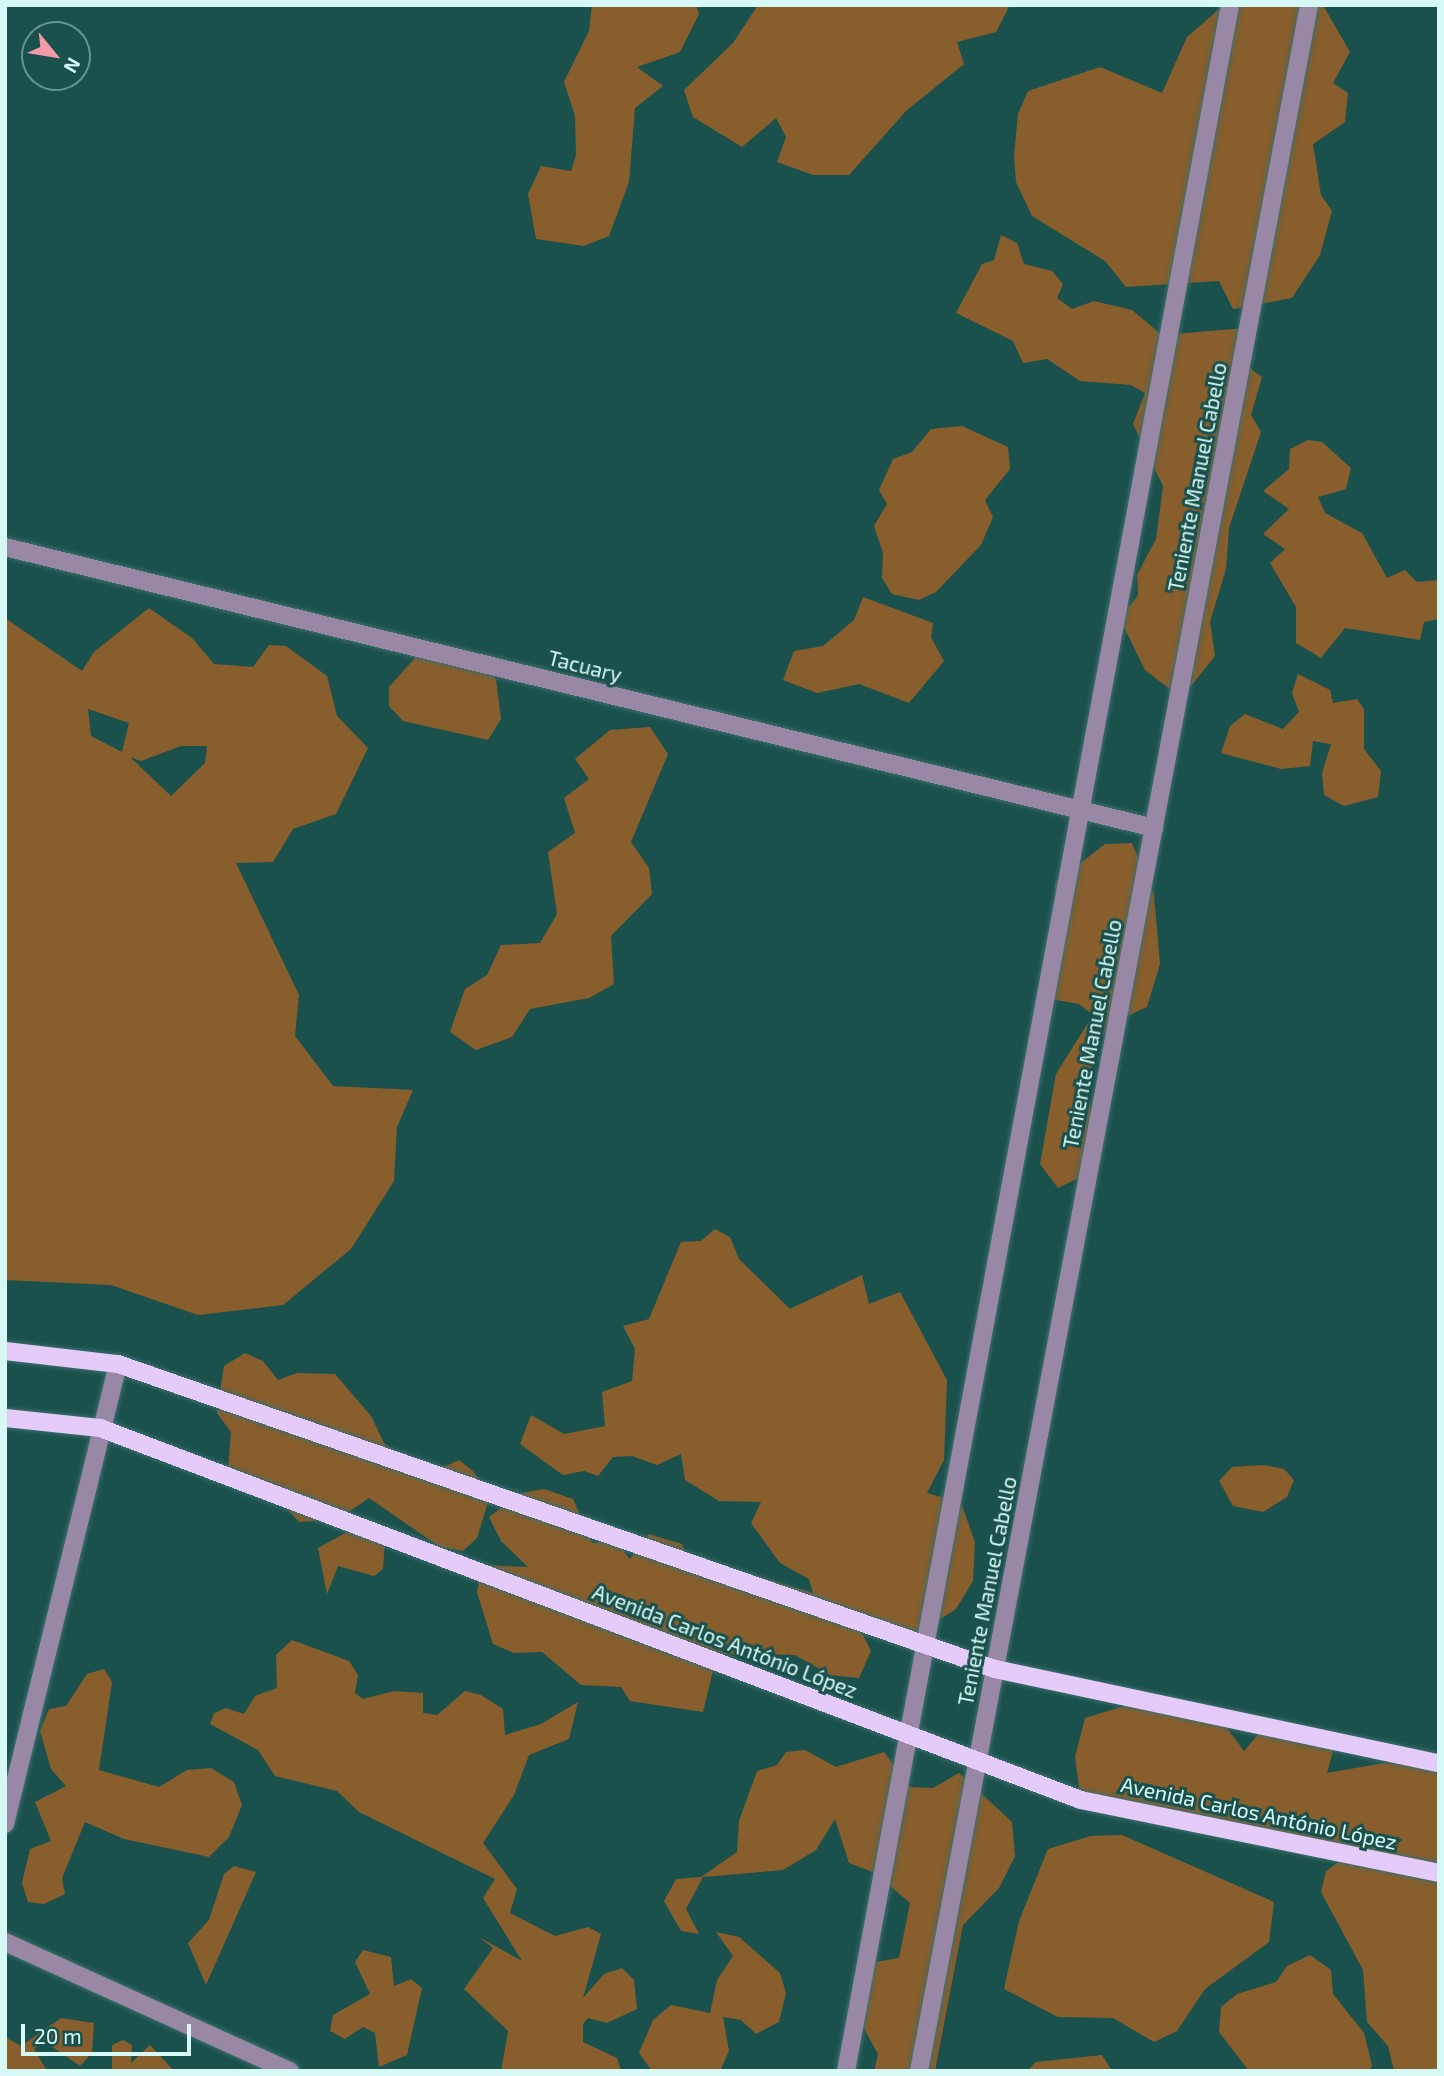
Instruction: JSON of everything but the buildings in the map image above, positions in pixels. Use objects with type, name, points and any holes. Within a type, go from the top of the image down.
[{"type":"main road","points":[[5,1350],[118,1364],[995,1669],[1439,1763]]},
{"type":"main road","name":"Avenida Carlos António López","points":[[5,1418],[100,1428],[978,1764],[1081,1800],[1439,1873]]},
{"type":"street","points":[[846,2071],[1230,5]]},
{"type":"street","name":"Teniente Manuel Cabello","points":[[919,2071],[1309,5]]},
{"type":"street","name":"Tacuary","points":[[5,547],[1154,828]]},
{"type":"street","points":[[5,1824],[100,1428],[118,1364]]},
{"type":"street","points":[[5,1942],[290,2071]]},
{"type":"shaded area","points":[[592,5],[696,5],[699,14],[680,52],[637,67],[663,86],[635,108],[629,182],[609,236],[584,246],[536,239],[528,194],[541,166],[571,171],[576,155],[575,116],[564,82],[589,31]]},
{"type":"shaded area","points":[[758,5],[1010,5],[996,32],[957,42],[964,64],[906,111],[849,175],[813,175],[777,162],[786,137],[776,118],[742,147],[693,117],[684,90],[733,43]]},
{"type":"shaded area","points":[[1224,5],[1323,5],[1350,52],[1333,83],[1348,93],[1345,122],[1313,144],[1321,195],[1332,211],[1320,255],[1292,298],[1233,309],[1219,281],[1126,287],[1105,261],[1032,216],[1016,182],[1014,156],[1018,114],[1028,91],[1100,67],[1162,93],[1187,37]]},
{"type":"shaded area","points":[[1001,235],[1017,243],[1024,264],[1052,271],[1063,284],[1057,298],[1072,309],[1094,301],[1132,310],[1162,335],[1246,328],[1236,359],[1262,377],[1251,415],[1261,432],[1229,528],[1226,569],[1210,622],[1215,656],[1191,686],[1171,690],[1145,670],[1120,619],[1138,595],[1137,575],[1156,539],[1163,486],[1133,424],[1145,393],[1131,385],[1080,381],[1047,359],[1023,363],[1013,341],[956,313],[982,264],[994,260]]},
{"type":"shaded area","points":[[962,426],[1008,447],[1010,469],[985,500],[993,517],[981,545],[936,592],[919,600],[892,594],[882,578],[883,553],[874,526],[887,504],[879,490],[893,459],[912,452],[931,429]]},
{"type":"shaded area","points":[[1308,440],[1322,442],[1351,468],[1346,489],[1318,497],[1325,513],[1362,533],[1387,578],[1405,570],[1417,582],[1439,580],[1439,619],[1424,622],[1420,640],[1345,628],[1321,658],[1296,643],[1296,607],[1270,563],[1285,549],[1263,534],[1289,509],[1263,491],[1289,469],[1290,449]]},
{"type":"shaded area","points":[[863,597],[933,623],[931,637],[944,661],[909,703],[859,684],[817,693],[783,680],[794,651],[823,646],[854,620]]},
{"type":"shaded area","points":[[149,608],[192,638],[214,664],[253,667],[269,645],[286,646],[327,676],[337,716],[368,748],[336,814],[293,829],[273,862],[236,863],[299,995],[295,1036],[333,1086],[413,1090],[397,1127],[394,1181],[351,1249],[283,1305],[198,1315],[111,1285],[5,1280],[5,618],[82,671],[94,652]],"holes":[[[88,709],[129,723],[122,752],[91,736]],[[181,746],[207,746],[205,763],[171,796],[130,757],[141,761]]]},
{"type":"shaded area","points":[[423,649],[465,651],[496,679],[501,719],[488,740],[403,721],[389,706],[389,687]]},
{"type":"shaded area","points":[[1298,674],[1330,690],[1333,703],[1357,699],[1364,709],[1364,749],[1381,771],[1378,797],[1344,806],[1324,795],[1322,773],[1331,744],[1313,741],[1310,766],[1281,769],[1221,753],[1230,726],[1245,714],[1283,729],[1299,712],[1292,693]]},
{"type":"shaded area","points":[[650,727],[668,754],[631,842],[649,868],[652,894],[611,936],[614,984],[589,998],[530,1009],[512,1037],[476,1050],[450,1032],[465,989],[487,975],[501,945],[540,943],[557,914],[548,852],[575,833],[564,798],[589,779],[575,759],[610,730]]},
{"type":"shaded area","points":[[1132,843],[1154,895],[1160,964],[1147,1007],[1107,1025],[1091,1069],[1089,1173],[1058,1188],[1040,1164],[1056,1074],[1093,1015],[1079,1004],[1050,999],[1059,953],[1055,883],[1105,844]]},
{"type":"shaded area","points":[[715,1229],[730,1237],[739,1259],[790,1309],[862,1275],[869,1304],[900,1292],[947,1380],[944,1460],[927,1493],[961,1503],[975,1542],[973,1581],[956,1609],[918,1633],[860,1629],[871,1651],[859,1678],[830,1675],[795,1655],[717,1654],[703,1712],[630,1701],[621,1687],[581,1685],[542,1652],[514,1653],[493,1644],[477,1592],[482,1565],[528,1567],[501,1541],[489,1517],[522,1493],[544,1489],[573,1499],[592,1543],[615,1541],[630,1559],[649,1534],[682,1544],[690,1567],[736,1570],[813,1593],[809,1579],[780,1563],[751,1523],[761,1502],[719,1501],[685,1480],[681,1454],[657,1465],[632,1456],[613,1457],[598,1476],[584,1471],[563,1475],[520,1444],[531,1415],[564,1434],[605,1426],[602,1392],[632,1381],[635,1349],[623,1326],[649,1319],[681,1242],[701,1241]]},
{"type":"shaded area","points":[[245,1353],[263,1361],[278,1380],[297,1373],[335,1374],[371,1416],[384,1443],[414,1469],[428,1474],[459,1460],[473,1471],[490,1496],[477,1538],[463,1551],[440,1547],[369,1498],[338,1519],[299,1522],[262,1482],[228,1469],[231,1432],[217,1413],[224,1366]]},
{"type":"shaded area","points":[[1264,1465],[1284,1469],[1294,1480],[1287,1497],[1263,1512],[1233,1506],[1219,1481],[1232,1467]]},
{"type":"shaded area","points":[[369,1520],[385,1541],[383,1569],[374,1576],[338,1566],[327,1594],[318,1548]]},
{"type":"shaded area","points":[[292,1640],[349,1661],[358,1675],[355,1693],[363,1699],[394,1691],[423,1693],[423,1713],[437,1715],[465,1691],[481,1695],[503,1709],[505,1735],[541,1724],[578,1702],[569,1739],[529,1755],[514,1795],[483,1843],[517,1889],[510,1913],[555,1936],[588,1927],[601,1934],[583,1998],[604,1974],[622,1968],[634,1980],[637,2009],[607,2023],[588,2018],[583,2024],[583,2042],[617,2058],[621,2071],[501,2071],[508,2031],[464,1989],[493,1948],[479,1937],[522,1961],[483,1898],[495,1879],[359,1812],[337,1791],[275,1776],[258,1750],[210,1724],[214,1713],[226,1708],[244,1714],[255,1696],[277,1688],[276,1655]]},
{"type":"shaded area","points":[[104,1669],[112,1682],[99,1770],[159,1787],[187,1770],[211,1768],[234,1782],[242,1805],[229,1837],[209,1857],[124,1839],[85,1822],[62,1878],[65,1894],[44,1904],[28,1902],[22,1883],[30,1849],[51,1841],[35,1802],[66,1786],[51,1769],[40,1731],[49,1709],[66,1706],[87,1674]]},
{"type":"shaded area","points":[[1144,1700],[1218,1716],[1244,1751],[1266,1725],[1336,1740],[1327,1773],[1418,1757],[1439,1761],[1439,2071],[1394,2071],[1388,2046],[1367,2022],[1363,1970],[1321,1892],[1326,1871],[1344,1858],[1081,1800],[1075,1757],[1085,1718]]},
{"type":"shaded area","points":[[805,1750],[836,1767],[884,1752],[910,1787],[933,1788],[959,1773],[1012,1822],[1015,1856],[999,1888],[963,1925],[935,2071],[874,2071],[878,2054],[861,2023],[858,1965],[899,1958],[910,1903],[875,1873],[849,1863],[835,1819],[816,1850],[783,1870],[703,1877],[686,1909],[699,1934],[681,1931],[664,1901],[676,1879],[701,1877],[737,1852],[739,1821],[757,1771],[777,1765],[786,1752]]},
{"type":"shaded area","points":[[1122,1835],[1274,1902],[1269,1942],[1205,1989],[1177,2031],[1154,2042],[1113,2018],[1058,2017],[1004,1989],[1019,1921],[1048,1849],[1091,1836]]},
{"type":"shaded area","points":[[234,1866],[256,1872],[206,1985],[188,1943],[209,1920],[224,1874]]},
{"type":"shaded area","points":[[716,1932],[739,1937],[780,1973],[786,1993],[779,2022],[756,2034],[741,2020],[723,2017],[729,2051],[720,2071],[652,2071],[639,2053],[653,2020],[671,2005],[710,2013],[717,1980],[733,1956]]},
{"type":"shaded area","points":[[363,1950],[391,1957],[394,1986],[411,1979],[422,1988],[407,2055],[379,2067],[375,2033],[363,2027],[345,2039],[330,2031],[333,2015],[370,1994],[355,1962]]},
{"type":"shaded area","points":[[1310,1955],[1331,1970],[1333,1994],[1364,2033],[1372,2065],[1369,2071],[1249,2071],[1219,2032],[1221,2007],[1237,1994],[1276,1982],[1287,1966]]},
{"type":"shaded area","points":[[61,2018],[94,2023],[92,2053],[80,2066],[44,2041],[34,2049],[47,2071],[5,2071],[5,2037],[21,2046]]},
{"type":"shaded area","points":[[123,2040],[132,2045],[131,2063],[150,2045],[174,2071],[112,2071],[112,2045]]},
{"type":"shaded area","points":[[1102,2055],[1112,2071],[1027,2071],[1036,2062]]}]
